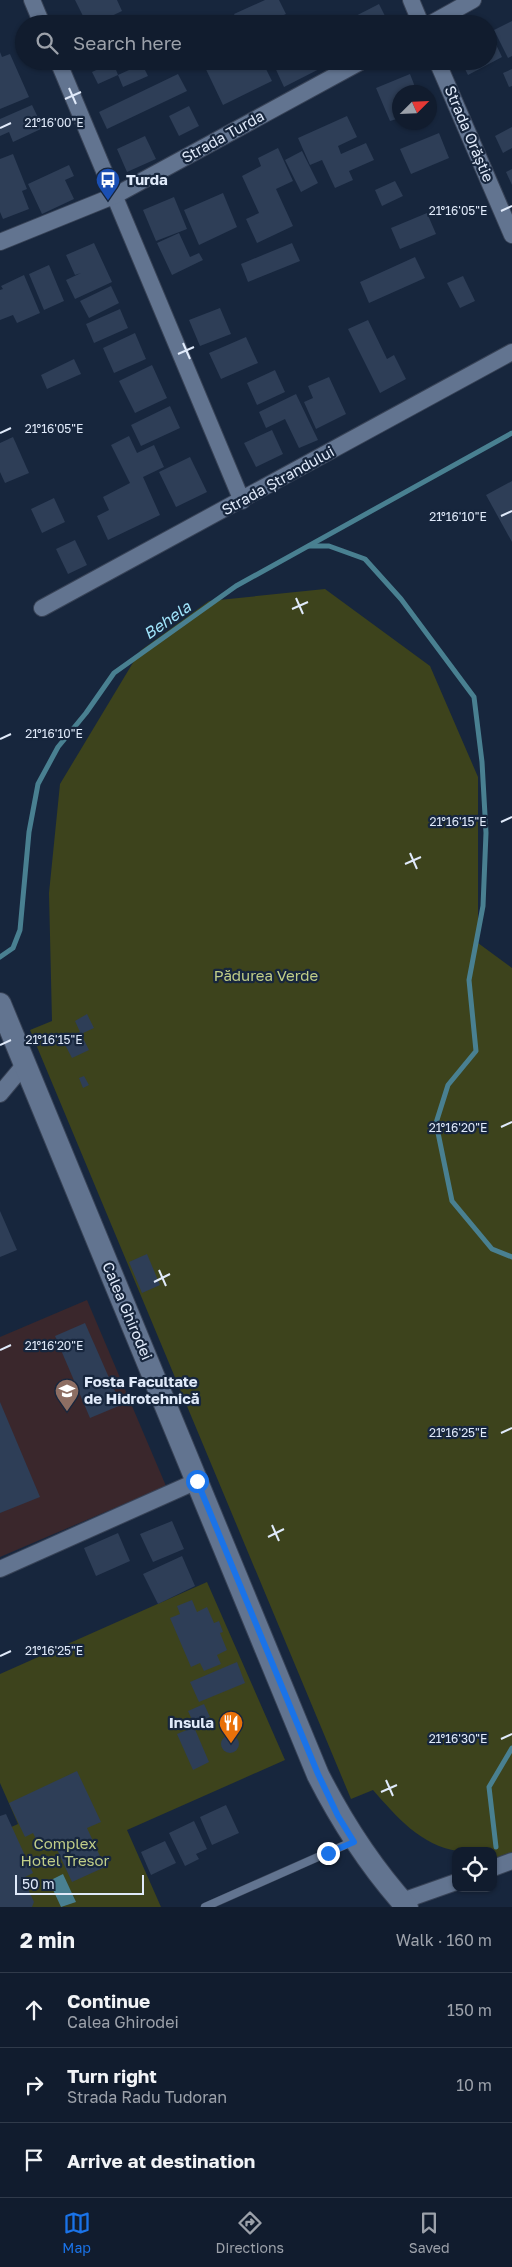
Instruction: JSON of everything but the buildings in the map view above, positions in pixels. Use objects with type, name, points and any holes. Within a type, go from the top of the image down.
[{"type":"street","points":[[32,0],[38,15]]},
{"type":"street","points":[[411,0],[417,15]]},
{"type":"street","points":[[446,15],[473,0]]},
{"type":"street","points":[[62,70],[116,195],[242,501]]},
{"type":"street","name":"Strada Turda","points":[[0,242],[116,195],[345,70]]},
{"type":"street","name":"Strada Orăștie","points":[[442,70],[512,235]]},
{"type":"street","name":"Strada Ștrandului","points":[[42,608],[242,501],[512,352]]},
{"type":"street","name":"Calea Ghirodei","points":[[0,1004],[318,1774],[338,1816],[354,1842],[375,1871],[405,1904]]},
{"type":"street","points":[[0,1094],[25,1064]]},
{"type":"street","points":[[0,1568],[197,1481]]},
{"type":"street","points":[[497,1867],[512,1861]]},
{"type":"street","points":[[405,1904],[452,1884]]},
{"type":"lane","points":[[205,1907],[354,1842]]},
{"type":"shaded area","name":"Fosta Facultate de Hidrotehnică","points":[[87,1300],[166,1486],[0,1557],[0,1337]]},
{"type":"green space","name":"Pădurea Verde","points":[[325,589],[430,666],[478,777],[478,943],[512,968],[512,1866],[497,1861],[497,1847],[452,1847],[452,1850],[432,1843],[410,1828],[373,1790],[351,1799],[30,1030],[52,1021],[49,893],[60,784],[140,651],[209,601]]},
{"type":"green space","name":"Complex Hotel Tresor","points":[[207,1582],[285,1760],[127,1830],[161,1907],[0,1907],[0,1832],[18,1824],[0,1783],[0,1674]]},
{"type":"water","points":[[63,1874],[76,1902],[61,1907],[49,1881]]},
{"type":"waterway","name":"Behela","points":[[0,957],[13,948],[20,930],[29,832],[38,784],[58,747],[86,713],[114,673],[236,586],[512,433]]},
{"type":"waterway","points":[[309,546],[329,546],[365,559],[401,599],[474,697],[482,762],[486,833],[483,906],[469,980],[476,1051],[448,1085],[436,1123],[452,1201],[492,1249],[512,1257]]},
{"type":"waterway","points":[[496,1847],[489,1787],[512,1748]]},
{"type":"place","name":"Turda","points":[[108,201]]},
{"type":"place","name":"Fosta Facultate de Hidrotehnică","points":[[67,1412]]},
{"type":"place","name":"Insula","points":[[231,1744]]},
{"type":"route","points":[[197,1481],[318,1774],[338,1816],[354,1842],[328,1853]]}]
